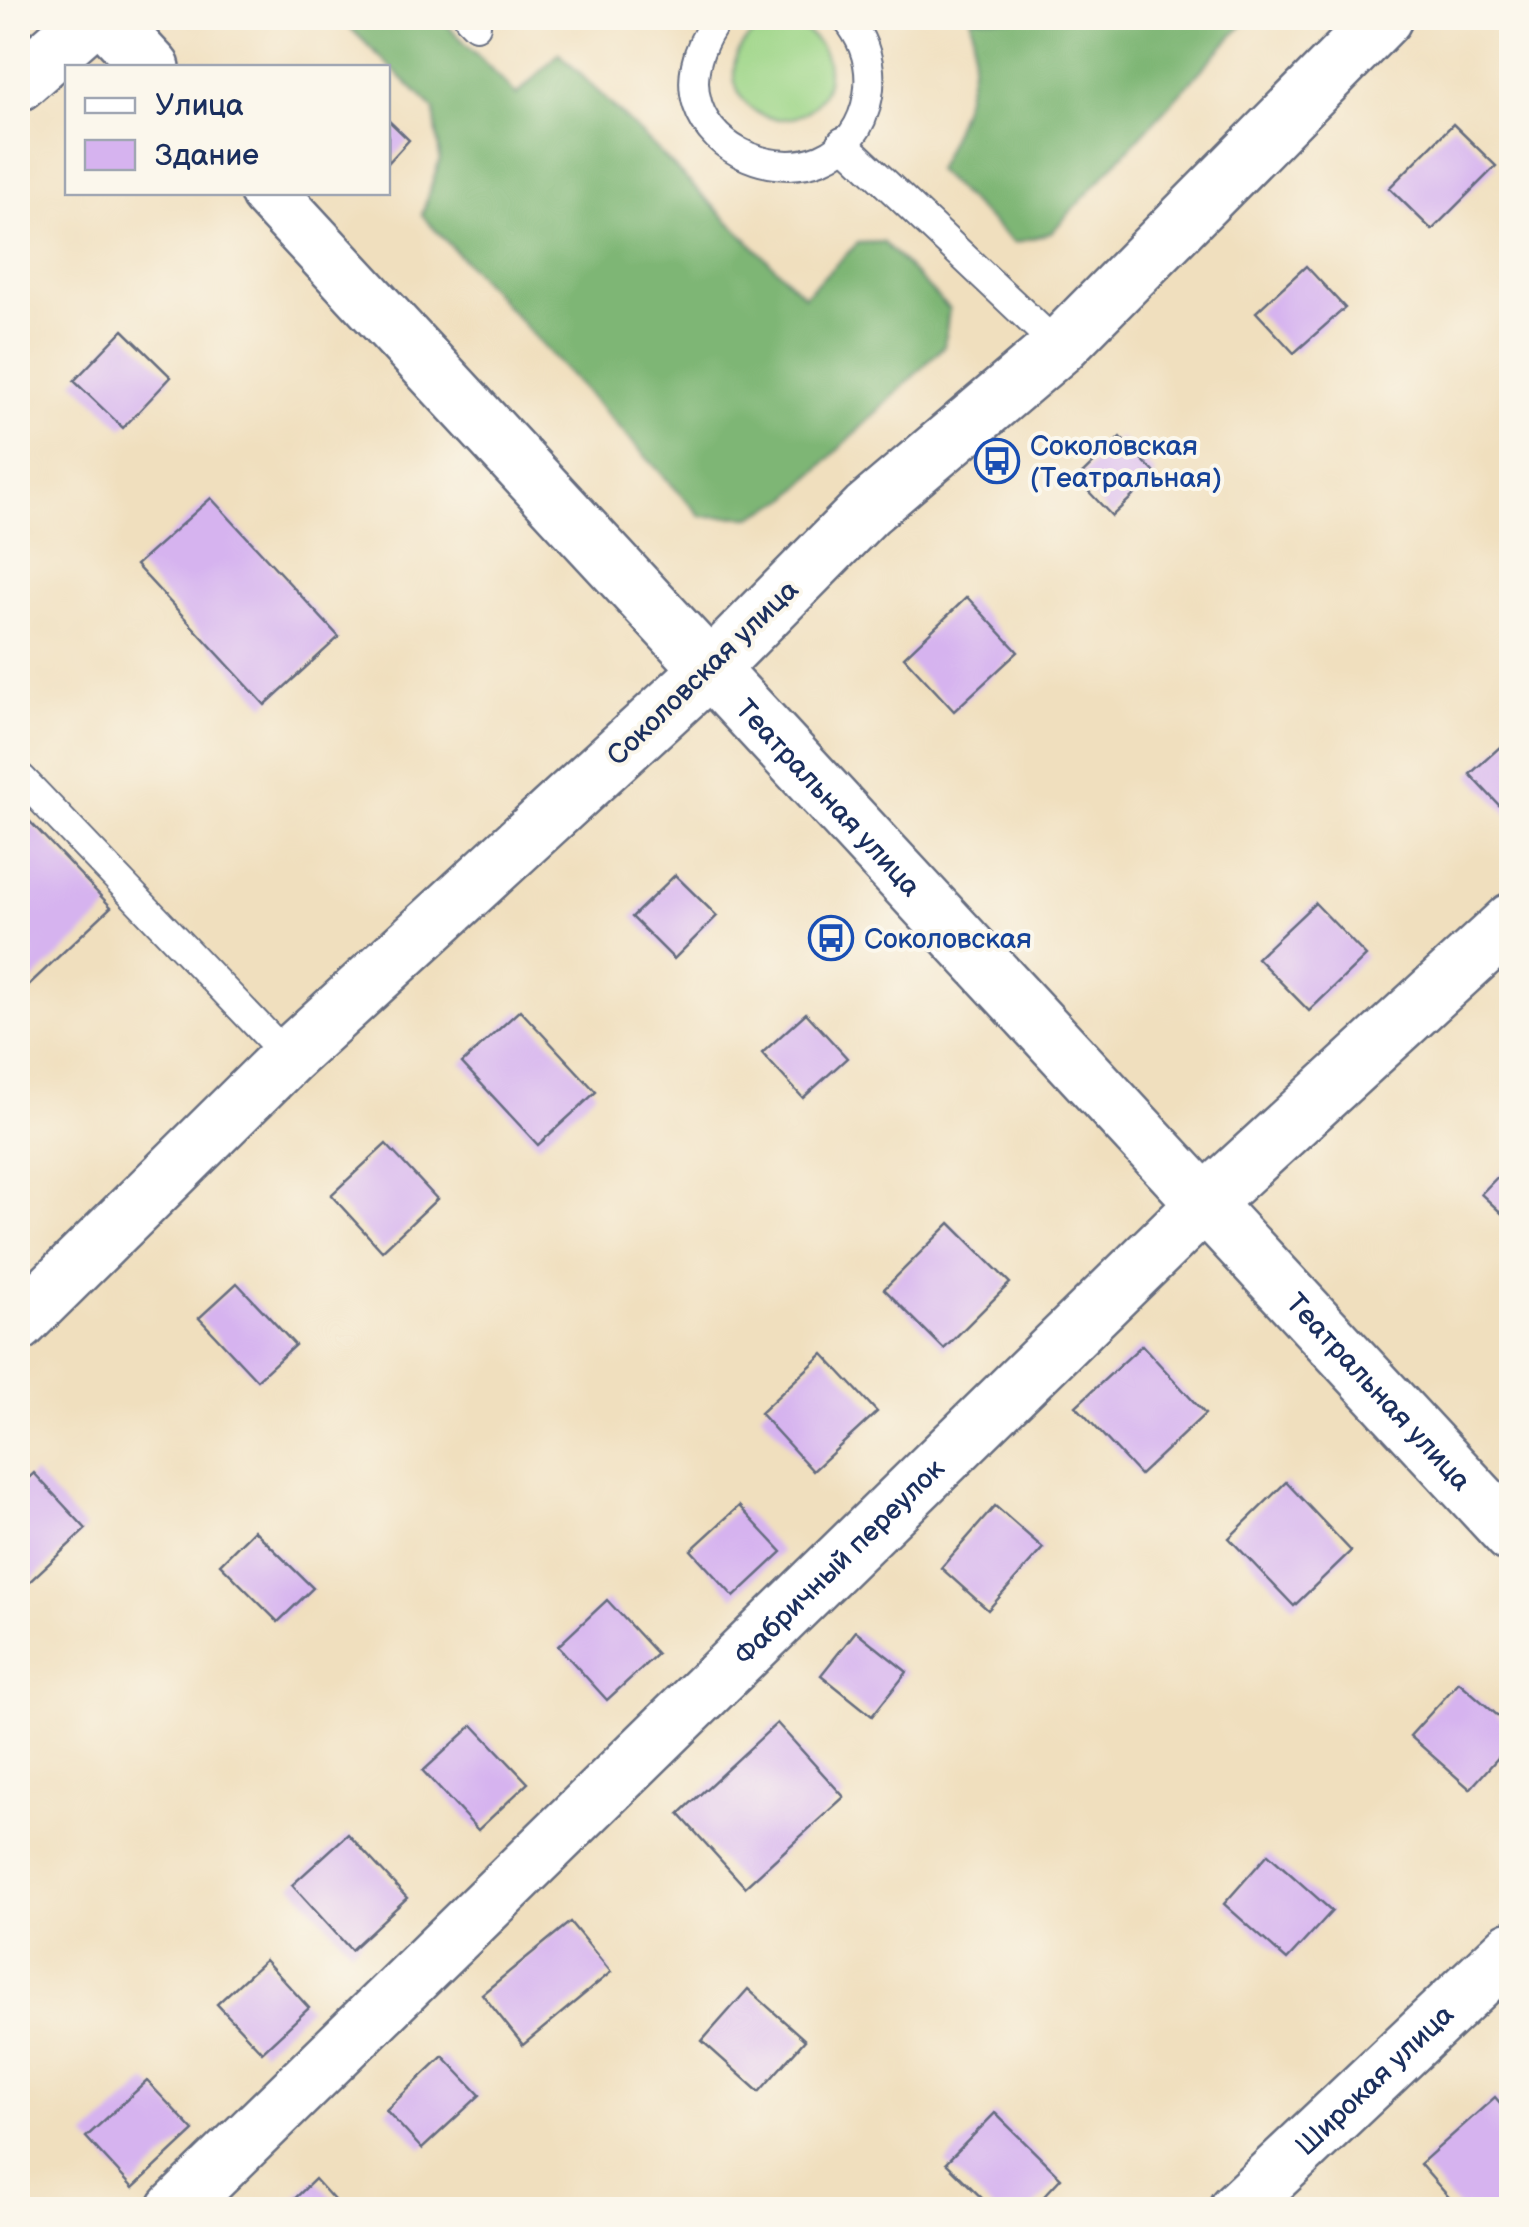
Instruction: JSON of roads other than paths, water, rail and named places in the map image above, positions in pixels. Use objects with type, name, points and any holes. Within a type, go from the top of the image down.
[{"type":"street","points":[[18,82],[92,18]]},
{"type":"street","points":[[105,18],[149,65]]},
{"type":"street","name":"Соколовская улица","points":[[18,1324],[288,1056],[711,668],[867,510],[1059,346],[1384,18]]},
{"type":"street","name":"Театральная улица","points":[[271,195],[1512,1535]]},
{"type":"street","name":"Фабричный переулок","points":[[174,2210],[1206,1203],[1512,921]]},
{"type":"street","name":"Широкая улица","points":[[1236,2210],[1512,1948]]},
{"type":"lane","points":[[718,18],[702,43],[694,72],[703,116],[720,140],[744,158],[774,166],[818,158],[842,142],[866,107],[870,79],[861,38],[846,18]]},
{"type":"lane","points":[[842,142],[1059,346]]},
{"type":"lane","points":[[22,779],[288,1056]]},
{"type":"place","name":"Соколовская (Театральная)","points":[[997,461]]},
{"type":"place","name":"Соколовская","points":[[831,938]]}]
